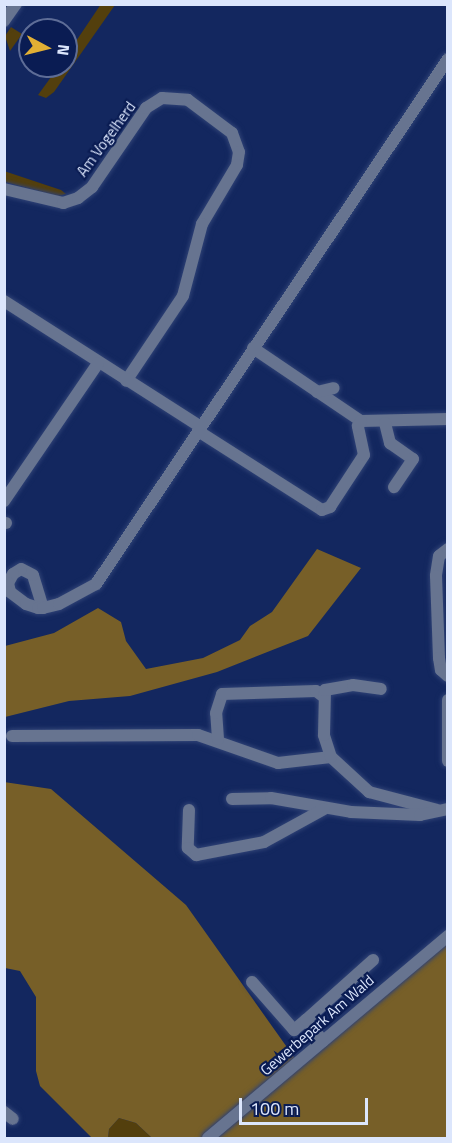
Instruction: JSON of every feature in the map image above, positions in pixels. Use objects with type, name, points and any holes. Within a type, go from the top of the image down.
[{"type":"street","points":[[4,21],[16,4]]},
{"type":"street","points":[[43,608],[96,584],[447,59]]},
{"type":"street","name":"Am Vogelherd","points":[[4,189],[63,203],[78,198],[92,187],[146,108],[162,98],[188,100],[232,133],[239,152],[237,165],[202,224],[183,296],[126,381]]},
{"type":"street","points":[[4,301],[322,510],[330,507],[364,454],[358,426],[361,421]]},
{"type":"street","points":[[253,348],[361,421],[385,423],[447,419]]},
{"type":"street","points":[[4,501],[98,363]]},
{"type":"street","points":[[317,392],[334,388]]},
{"type":"street","points":[[385,423],[390,443],[413,459],[394,487]]},
{"type":"street","points":[[447,549],[439,556],[436,576],[439,658],[441,670],[447,676]]},
{"type":"street","points":[[381,689],[340,686],[326,690],[323,696],[324,735],[331,757],[369,792],[442,810]]},
{"type":"street","points":[[218,739],[216,713],[222,694],[316,691],[323,696]]},
{"type":"street","points":[[447,700],[447,761]]},
{"type":"street","points":[[12,736],[157,733],[218,739],[278,764],[331,757]]},
{"type":"street","points":[[232,799],[271,798],[324,809],[420,815],[442,810]]},
{"type":"street","points":[[189,810],[188,848],[196,855],[264,842],[324,809]]},
{"type":"street","name":"Gewerbepark Am Wald","points":[[208,1138],[447,936]]},
{"type":"street","points":[[252,982],[294,1030],[373,960]]},
{"type":"street","points":[[306,1020],[322,1041]]},
{"type":"shaded area","points":[[101,4],[115,5],[78,58],[78,38]]},
{"type":"shaded area","points":[[11,27],[18,31],[18,40],[10,51],[5,36]]},
{"type":"shaded area","points":[[50,78],[64,78],[54,92],[46,98],[38,95]]},
{"type":"shaded area","points":[[4,171],[61,190],[66,194],[58,196],[5,182]]},
{"type":"shaded area","points":[[317,549],[361,568],[308,636],[217,672],[130,696],[69,701],[5,717],[5,646],[54,633],[98,608],[121,622],[126,641],[146,669],[203,658],[240,640],[250,626],[272,612]]},
{"type":"shaded area","points":[[4,782],[51,789],[186,905],[301,1067],[447,944],[447,1138],[152,1138],[136,1123],[119,1118],[109,1129],[108,1138],[92,1138],[40,1086],[36,1071],[36,997],[20,971],[5,968]]},
{"type":"shaded area","points":[[119,1118],[136,1123],[152,1138],[108,1138],[109,1129]]}]
